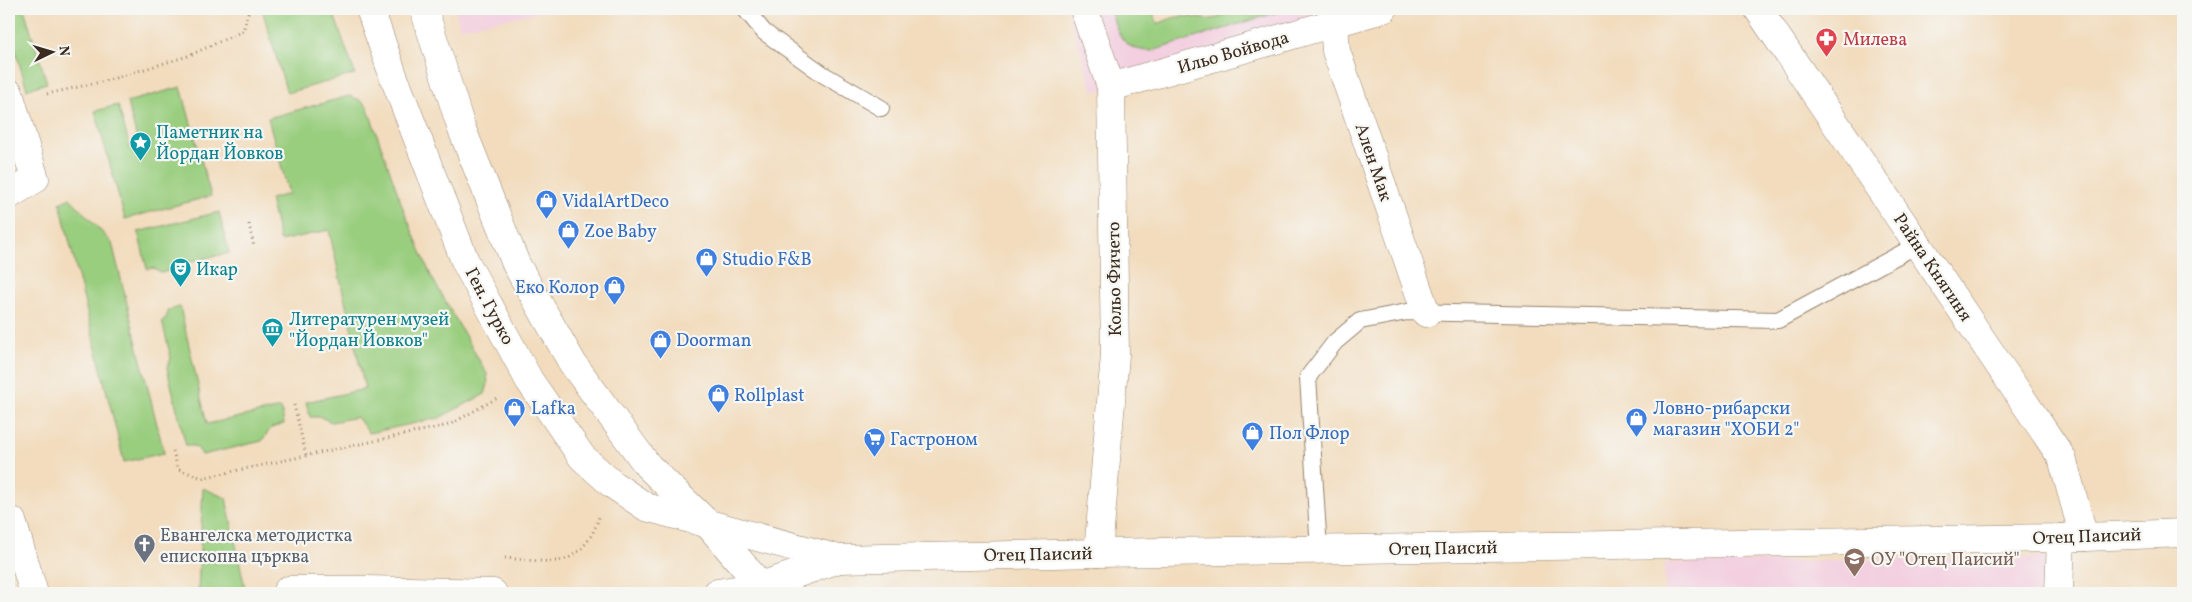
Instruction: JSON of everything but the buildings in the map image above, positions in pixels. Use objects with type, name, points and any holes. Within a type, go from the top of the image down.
[{"type":"street","name":"Ген. Гурко","points":[[370,9],[393,75],[465,261],[529,380],[582,457],[605,478],[646,507],[707,522]]},
{"type":"street","points":[[424,9],[461,128],[516,264],[574,364],[648,466],[707,522],[764,590]]},
{"type":"street","name":"Кольо Фичето","points":[[1084,9],[1111,88],[1115,355],[1098,553]]},
{"type":"street","name":"Ильо Войвода","points":[[1111,88],[1333,15],[1383,9]]},
{"type":"street","name":"Райна Княгиня","points":[[1758,9],[2062,458],[2072,537],[2060,593]]},
{"type":"street","name":"Ален Мак","points":[[1333,15],[1336,51],[1426,313]]},
{"type":"street","points":[[9,93],[35,179],[9,195]]},
{"type":"street","points":[[9,522],[12,520],[34,593]]},
{"type":"street","name":"Отец Паисий","points":[[707,522],[839,559],[2072,537],[2183,533]]},
{"type":"street","points":[[717,593],[764,590],[839,559]]},
{"type":"street","points":[[286,593],[288,590],[494,593]]},
{"type":"lane","points":[[745,9],[764,32],[772,38],[824,75],[881,108]]},
{"type":"lane","points":[[1319,550],[1308,377],[1335,342],[1360,321],[1407,312],[1778,320],[1917,245]]},
{"type":"path","points":[[52,93],[105,81],[188,56],[243,31],[249,9]]},
{"type":"path","points":[[249,224],[254,247]]},
{"type":"path","points":[[173,451],[178,469],[202,478],[449,425],[529,380]]},
{"type":"path","points":[[294,405],[306,455]]},
{"type":"path","points":[[499,558],[566,559],[583,547],[596,530],[604,498],[605,478]]},
{"type":"shaded area","points":[[455,9],[555,9],[460,28]]},
{"type":"shaded area","points":[[1067,9],[1110,9],[1121,39],[1142,51],[1152,51],[1288,9],[1351,9],[1126,86],[1093,92]]},
{"type":"shaded area","name":"ОУ \"Отец Паисий\"","points":[[2045,557],[2045,593],[1665,593],[1664,563]]},
{"type":"green space","points":[[9,9],[24,9],[47,83],[27,89],[9,30]]},
{"type":"green space","points":[[262,9],[332,9],[355,74],[287,93]]},
{"type":"green space","points":[[1110,9],[1152,9],[1157,24],[1177,17],[1217,18],[1231,9],[1288,9],[1152,51],[1134,48],[1123,39]]},
{"type":"green space","points":[[181,87],[211,196],[125,219],[95,111],[118,105],[131,151],[140,149],[127,102]]},
{"type":"green space","points":[[349,96],[358,99],[367,106],[404,211],[431,276],[487,374],[488,384],[485,394],[439,418],[369,433],[357,417],[332,422],[320,417],[310,417],[306,402],[365,389],[329,230],[280,241],[270,199],[289,194],[268,118]]},
{"type":"green space","points":[[70,198],[112,243],[164,453],[124,462],[60,203]]},
{"type":"green space","points":[[219,212],[229,253],[171,266],[172,270],[161,273],[154,268],[147,269],[138,232]]},
{"type":"green space","points":[[180,307],[207,424],[281,408],[284,424],[271,428],[262,441],[202,455],[196,447],[186,446],[167,368],[171,358],[162,321],[166,318],[169,310]]},
{"type":"green space","points":[[203,488],[226,498],[246,593],[198,593]]},
{"type":"place","name":"Милева","points":[[1827,58]]},
{"type":"place","name":"Паметник на Йордан Йовков","points":[[140,161]]},
{"type":"place","name":"VidalArtDeco","points":[[546,220]]},
{"type":"place","name":"Zoe Baby","points":[[568,250]]},
{"type":"place","name":"Studio F&B","points":[[706,278]]},
{"type":"place","name":"Икар","points":[[180,288]]},
{"type":"place","name":"Eко Колор","points":[[615,306]]},
{"type":"place","name":"Литературен музей \"Йордан Йовков\"","points":[[273,348]]},
{"type":"place","name":"Doorman","points":[[660,359]]},
{"type":"place","name":"Rollplast","points":[[718,414]]},
{"type":"place","name":"Lafka","points":[[515,427]]},
{"type":"place","name":"Ловно-рибарски магазин \"ХОБИ 2\"","points":[[1637,437]]},
{"type":"place","name":"Пол Флор","points":[[1253,452]]},
{"type":"place","name":"Гастроном","points":[[874,458]]},
{"type":"place","name":"Евангелска методистка епископна църква","points":[[144,564]]},
{"type":"place","name":"ОУ \"Отец Паисий\"","points":[[1855,578]]}]
